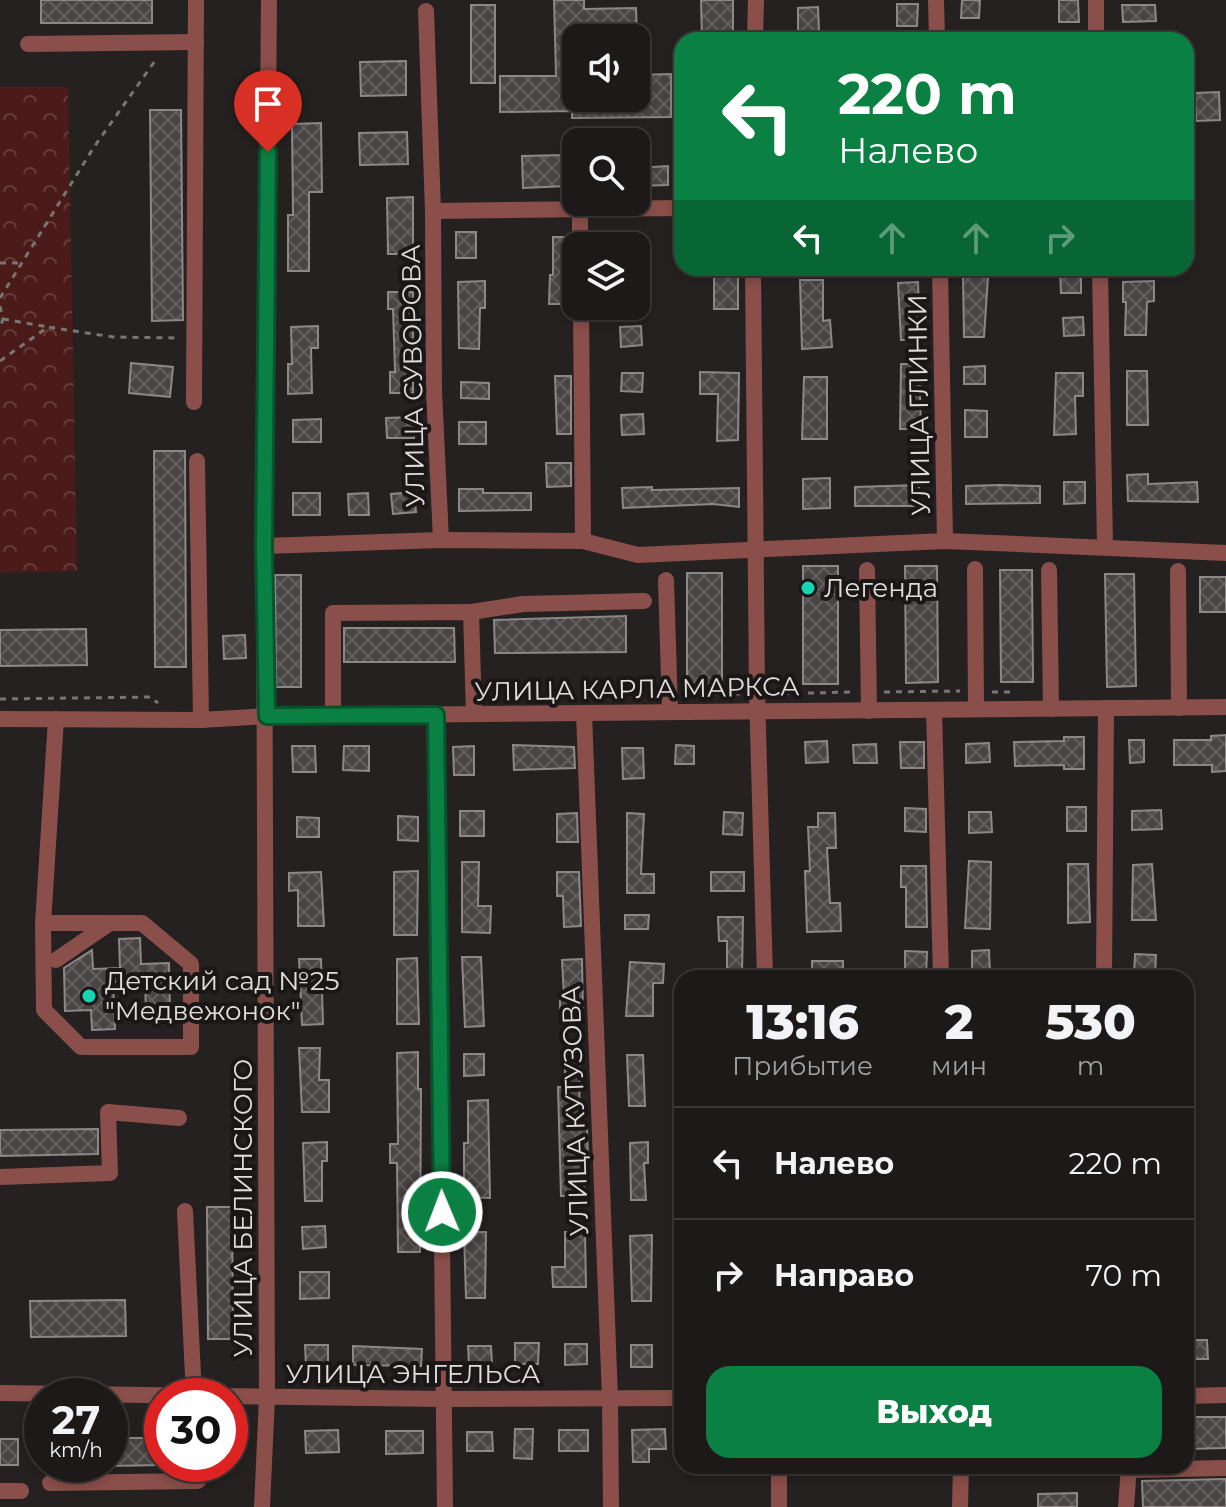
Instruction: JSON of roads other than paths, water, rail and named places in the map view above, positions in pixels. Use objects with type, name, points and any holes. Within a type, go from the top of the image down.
[{"type":"street","points":[[194,402],[196,0]]},
{"type":"street","points":[[269,0],[264,546],[441,540],[583,541],[638,555],[945,541],[1226,553]]},
{"type":"street","points":[[755,32],[756,0]]},
{"type":"street","points":[[936,0],[937,32]]},
{"type":"street","points":[[1096,0],[1096,32]]},
{"type":"street","name":"УЛИЦА СУВОРОВА","points":[[426,11],[433,211],[434,391],[441,540]]},
{"type":"street","points":[[28,44],[196,42]]},
{"type":"street","points":[[650,209],[674,208]]},
{"type":"street","points":[[433,211],[562,211]]},
{"type":"street","points":[[753,276],[758,712],[765,970]]},
{"type":"street","name":"УЛИЦА ГЛИНКИ","points":[[940,276],[945,541]]},
{"type":"street","points":[[1100,276],[1105,547]]},
{"type":"street","points":[[581,320],[583,541]]},
{"type":"street","points":[[197,461],[201,720]]},
{"type":"street","name":"УЛИЦА БЕЛИНСКОГО","points":[[262,1507],[267,1397],[267,716],[264,546]]},
{"type":"street","points":[[975,569],[976,709]]},
{"type":"street","points":[[867,570],[869,711]]},
{"type":"street","points":[[1049,570],[1051,709]]},
{"type":"street","points":[[1178,571],[1179,708]]},
{"type":"street","points":[[666,580],[670,712]]},
{"type":"street","points":[[333,716],[333,613],[471,612],[523,604],[644,601]]},
{"type":"street","points":[[471,612],[474,714]]},
{"type":"street","name":"УЛИЦА КАРЛА МАРКСА","points":[[0,719],[201,720],[267,716],[1226,707]]},
{"type":"street","points":[[1104,970],[1106,708]]},
{"type":"street","points":[[934,710],[941,970]]},
{"type":"street","name":"УЛИЦА КУТУЗОВА","points":[[584,713],[610,1399],[611,1507]]},
{"type":"street","points":[[436,715],[445,1507]]},
{"type":"street","points":[[43,923],[142,923],[191,964],[191,1047],[81,1047],[44,1010],[43,923],[56,719]]},
{"type":"street","points":[[56,960],[110,923]]},
{"type":"street","points":[[0,1177],[110,1173],[108,1112],[179,1118]]},
{"type":"street","points":[[185,1211],[193,1378]]},
{"type":"street","name":"УЛИЦА ЭНГЕЛЬСА","points":[[0,1393],[144,1395]]},
{"type":"street","points":[[1194,1396],[1226,1395]]},
{"type":"street","name":"УЛИЦА ЭНГЕЛЬСА","points":[[248,1397],[674,1398]]},
{"type":"street","points":[[1194,1468],[1226,1468]]},
{"type":"street","points":[[779,1474],[779,1507]]},
{"type":"street","points":[[960,1507],[961,1474]]},
{"type":"street","points":[[1126,1507],[1128,1474]]},
{"type":"street","points":[[50,1483],[144,1482]]},
{"type":"street","points":[[0,1491],[21,1491]]},
{"type":"place","name":"Легенда","points":[[808,588]]},
{"type":"place","name":"Детский сад №25 \"Медвежонок\"","points":[[89,996]]}]
